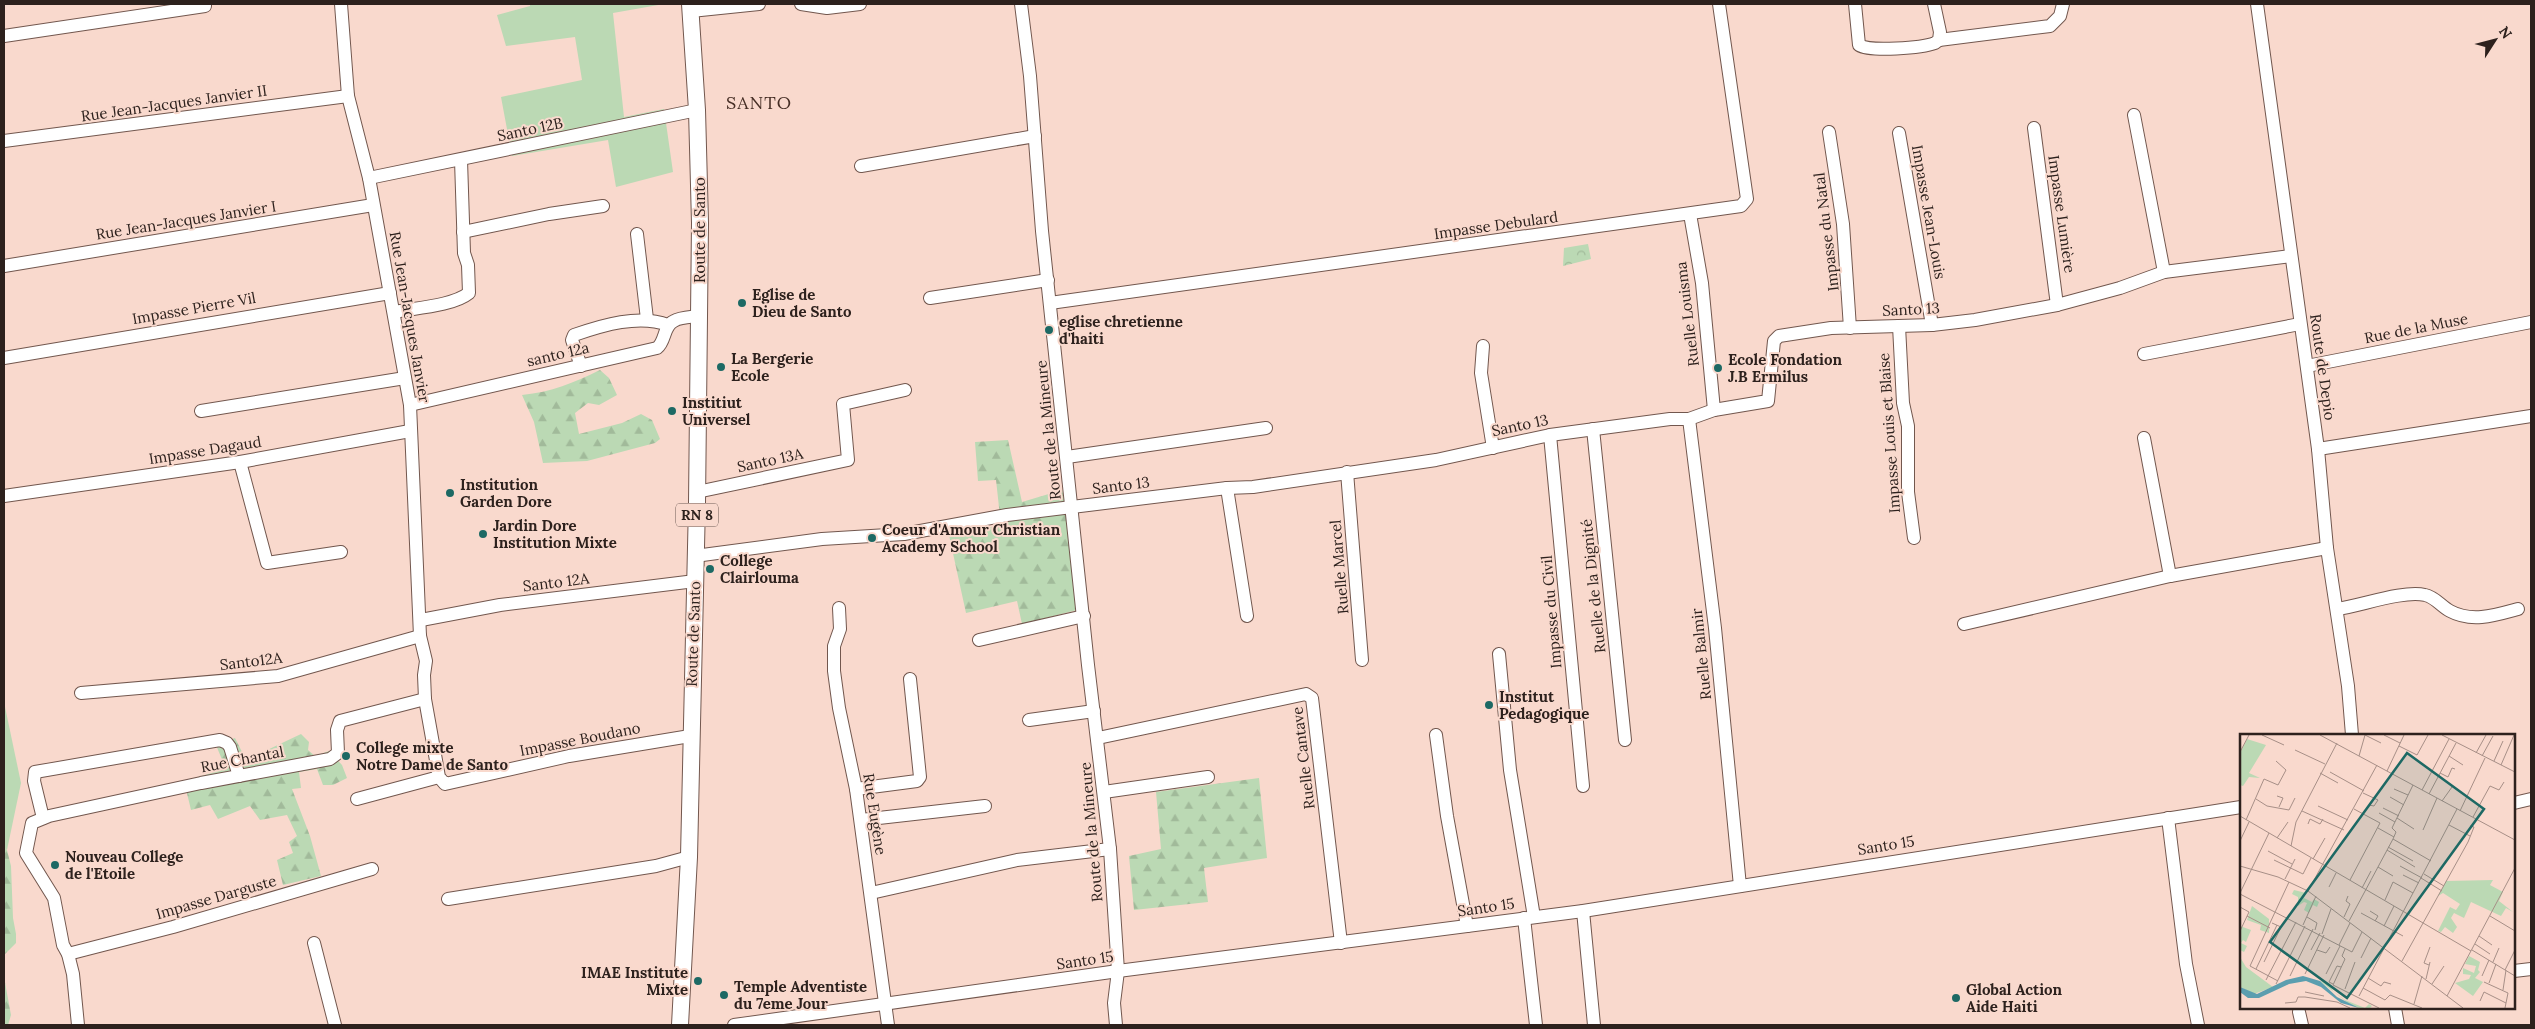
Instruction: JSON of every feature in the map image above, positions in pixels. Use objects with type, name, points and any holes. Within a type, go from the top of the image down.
[{"type":"main road","name":"Route de Santo","points":[[680,1025],[689,856],[690,736],[697,492],[700,223],[697,110],[691,8]]},
{"type":"street","points":[[4,36],[205,6],[205,4]]},
{"type":"street","name":"Rue Jean-Jacques Janvier","points":[[341,4],[348,96],[369,178],[410,405],[421,620],[420,636],[426,661],[424,675],[425,699]]},
{"type":"street","points":[[691,8],[759,4]]},
{"type":"street","points":[[801,4],[827,8],[860,4]]},
{"type":"street","name":"Route de la Mineure","points":[[1021,4],[1030,76],[1050,303],[1110,849],[1118,971],[1114,1003],[1116,1025]]},
{"type":"street","name":"Impasse Debulard","points":[[1050,303],[1741,206],[1747,199],[1719,4]]},
{"type":"street","points":[[1855,4],[1858,38],[1862,47],[1899,48],[1931,45],[1939,40],[2050,26],[2060,16],[2063,4]]},
{"type":"street","points":[[1934,4],[1940,32],[1939,40]]},
{"type":"street","name":"Route de Depio","points":[[2257,4],[2318,449],[2327,548],[2348,686],[2352,734]]},
{"type":"street","name":"Rue Jean-Jacques Janvier II","points":[[4,141],[348,96]]},
{"type":"street","name":"Santo 12B","points":[[369,178],[697,110]]},
{"type":"street","points":[[2134,115],[2164,272]]},
{"type":"street","name":"Impasse Lumière","points":[[2034,128],[2057,305]]},
{"type":"street","name":"Impasse du Natal","points":[[1829,132],[1843,224],[1850,328]]},
{"type":"street","name":"Impasse Jean-Louis","points":[[1899,134],[1932,325]]},
{"type":"street","points":[[861,166],[1035,136]]},
{"type":"street","points":[[394,312],[463,298],[469,293],[470,279],[464,253],[461,160]]},
{"type":"street","name":"Rue Jean-Jacques Janvier I","points":[[4,266],[373,205]]},
{"type":"street","points":[[463,232],[549,214],[603,206]]},
{"type":"street","name":"Ruelle Louisma","points":[[1690,214],[1702,283],[1714,410]]},
{"type":"street","points":[[637,234],[647,319]]},
{"type":"street","name":"Santo 13","points":[[695,556],[822,538],[904,534],[1007,515],[1226,488],[1253,487],[1347,472],[1391,468],[1550,435],[1689,418],[1714,410],[1768,401],[1776,338],[1831,328],[1932,325],[1975,320],[2057,305],[2120,288],[2164,272],[2291,256]]},
{"type":"street","points":[[930,298],[1048,280]]},
{"type":"street","name":"Impasse Pierre Vil","points":[[4,358],[390,293]]},
{"type":"street","points":[[582,366],[572,340],[574,335],[647,319],[668,325],[674,320],[698,316]]},
{"type":"street","name":"Rue de la Muse","points":[[2307,366],[2531,322]]},
{"type":"street","points":[[2144,354],[2300,324]]},
{"type":"street","name":"santo 12a","points":[[410,405],[658,348],[661,345],[668,325]]},
{"type":"street","name":"Impasse Louis et Blaise","points":[[1899,326],[1902,394],[1908,426],[1908,492],[1914,538]]},
{"type":"street","points":[[1483,346],[1481,373],[1493,448]]},
{"type":"street","points":[[201,411],[405,378]]},
{"type":"street","name":"Santo 13A","points":[[697,492],[848,460],[843,404],[905,390]]},
{"type":"street","points":[[2318,449],[2531,416]]},
{"type":"street","name":"Ruelle Balmir","points":[[1689,418],[1717,647],[1740,886]]},
{"type":"street","points":[[1068,457],[1266,428]]},
{"type":"street","name":"Ruelle de la Dignité","points":[[1593,429],[1625,740]]},
{"type":"street","name":"Impasse Dagaud","points":[[4,496],[240,462],[410,431]]},
{"type":"street","name":"Impasse du Civil","points":[[1550,435],[1583,786]]},
{"type":"street","points":[[2144,438],[2170,576]]},
{"type":"street","points":[[240,462],[267,564],[341,552]]},
{"type":"street","name":"Ruelle Marcel","points":[[1347,472],[1362,660]]},
{"type":"street","points":[[1226,488],[1247,616]]},
{"type":"street","points":[[1964,624],[2170,576],[2327,548]]},
{"type":"street","name":"Santo 12A","points":[[421,620],[500,605],[695,581]]},
{"type":"street","points":[[2337,609],[2411,594],[2424,594],[2434,598],[2450,611],[2460,616],[2475,618],[2518,609]]},
{"type":"street","name":"Rue Eugène","points":[[839,608],[840,629],[834,646],[834,671],[861,820],[888,1025]]},
{"type":"street","points":[[979,640],[1084,616]]},
{"type":"street","name":"Santo12A","points":[[82,694],[278,676],[420,636]]},
{"type":"street","points":[[1499,654],[1510,770],[1529,917],[1536,1025]]},
{"type":"street","points":[[856,789],[917,781],[920,777],[910,679]]},
{"type":"street","name":"Ruelle Cantave","points":[[1098,738],[1306,694],[1310,695],[1312,698],[1341,943]]},
{"type":"street","points":[[357,799],[440,777],[425,699]]},
{"type":"street","name":"Rue Chantal","points":[[38,821],[239,776],[330,759],[338,753],[337,730],[340,721],[425,699]]},
{"type":"street","points":[[1029,720],[1094,711]]},
{"type":"street","points":[[1436,735],[1446,816],[1467,926]]},
{"type":"street","name":"Impasse Boudano","points":[[440,777],[445,784],[569,756],[690,736]]},
{"type":"street","points":[[78,1025],[68,954],[62,945],[54,898],[26,853],[38,821],[34,781],[35,772],[220,740],[227,743],[230,747],[239,776]]},
{"type":"street","points":[[1104,792],[1208,777]]},
{"type":"street","points":[[2515,803],[2531,799]]},
{"type":"street","points":[[861,820],[984,806]]},
{"type":"street","name":"Santo 15","points":[[734,1025],[1118,971],[1583,911],[2240,807]]},
{"type":"street","points":[[2168,818],[2186,964],[2198,1025]]},
{"type":"street","points":[[870,893],[1000,863],[1110,849]]},
{"type":"street","points":[[448,899],[656,866],[689,856]]},
{"type":"street","name":"Impasse Darguste","points":[[68,954],[172,927],[372,869]]},
{"type":"street","points":[[1583,911],[1594,1025]]},
{"type":"street","points":[[314,943],[335,1025]]},
{"type":"street","points":[[2515,971],[2531,969]]},
{"type":"street","points":[[2395,1009],[2398,1025]]},
{"type":"street","points":[[2299,1012],[2302,1025]]},
{"type":"green space","points":[[530,4],[664,4],[613,13],[624,117],[664,109],[673,172],[616,187],[608,140],[512,156],[501,97],[582,80],[575,37],[506,46],[497,15],[530,6]]},
{"type":"green space","points":[[1588,244],[1591,259],[1563,266],[1564,248]]},
{"type":"green space","points":[[600,370],[609,378],[617,395],[599,405],[588,403],[575,413],[579,434],[622,423],[641,414],[652,420],[660,439],[655,443],[587,461],[543,463],[534,422],[522,395],[543,392],[562,386]]},
{"type":"green space","points":[[1008,440],[1022,502],[1062,490],[1068,513],[1077,610],[1022,624],[1017,601],[966,613],[949,535],[1001,525],[996,480],[978,481],[975,442]]},
{"type":"green space","points":[[4,702],[21,783],[7,850],[4,848]]},
{"type":"green space","points":[[301,734],[309,742],[308,750],[315,756],[329,751],[342,765],[347,778],[333,785],[323,785],[317,769],[299,772],[301,788],[292,789],[310,836],[321,876],[283,885],[277,860],[293,853],[289,842],[297,836],[287,815],[260,820],[250,806],[218,819],[210,805],[191,810],[184,781],[222,770],[223,762],[216,745],[235,738],[246,760]]},
{"type":"green space","points":[[1259,778],[1267,858],[1204,868],[1208,902],[1134,910],[1129,856],[1161,849],[1156,792]]},
{"type":"green space","points":[[4,848],[7,850],[11,866],[16,943],[4,955]]},
{"type":"green space","points":[[4,977],[11,1015],[8,1025],[4,1025]]},
{"type":"place","name":"Eglise de Dieu de Santo","points":[[742,303]]},
{"type":"place","name":"eglise chretienne d'haiti","points":[[1049,330]]},
{"type":"place","name":"La Bergerie Ecole","points":[[721,367]]},
{"type":"place","name":"Ecole Fondation J.B Ermilus","points":[[1718,368]]},
{"type":"place","name":"Institiut Universel","points":[[672,411]]},
{"type":"place","name":"Institution Garden Dore","points":[[450,493]]},
{"type":"place","name":"Jardin Dore Institution Mixte","points":[[483,534]]},
{"type":"place","name":"Coeur d'Amour Christian Academy School","points":[[872,538]]},
{"type":"place","name":"College Clairlouma","points":[[710,569]]},
{"type":"place","name":"Institut Pedagogique","points":[[1489,705]]},
{"type":"place","name":"College mixte Notre Dame de Santo","points":[[346,756]]},
{"type":"place","name":"Nouveau College de l'Etoile","points":[[55,865]]},
{"type":"place","name":"IMAE Institute Mixte","points":[[698,981]]},
{"type":"place","name":"Temple Adventiste du 7eme Jour","points":[[724,995]]},
{"type":"place","name":"Global Action Aide Haiti","points":[[1956,998]]},
{"type":"district","name":"SANTO","points":[[759,102]]}]
